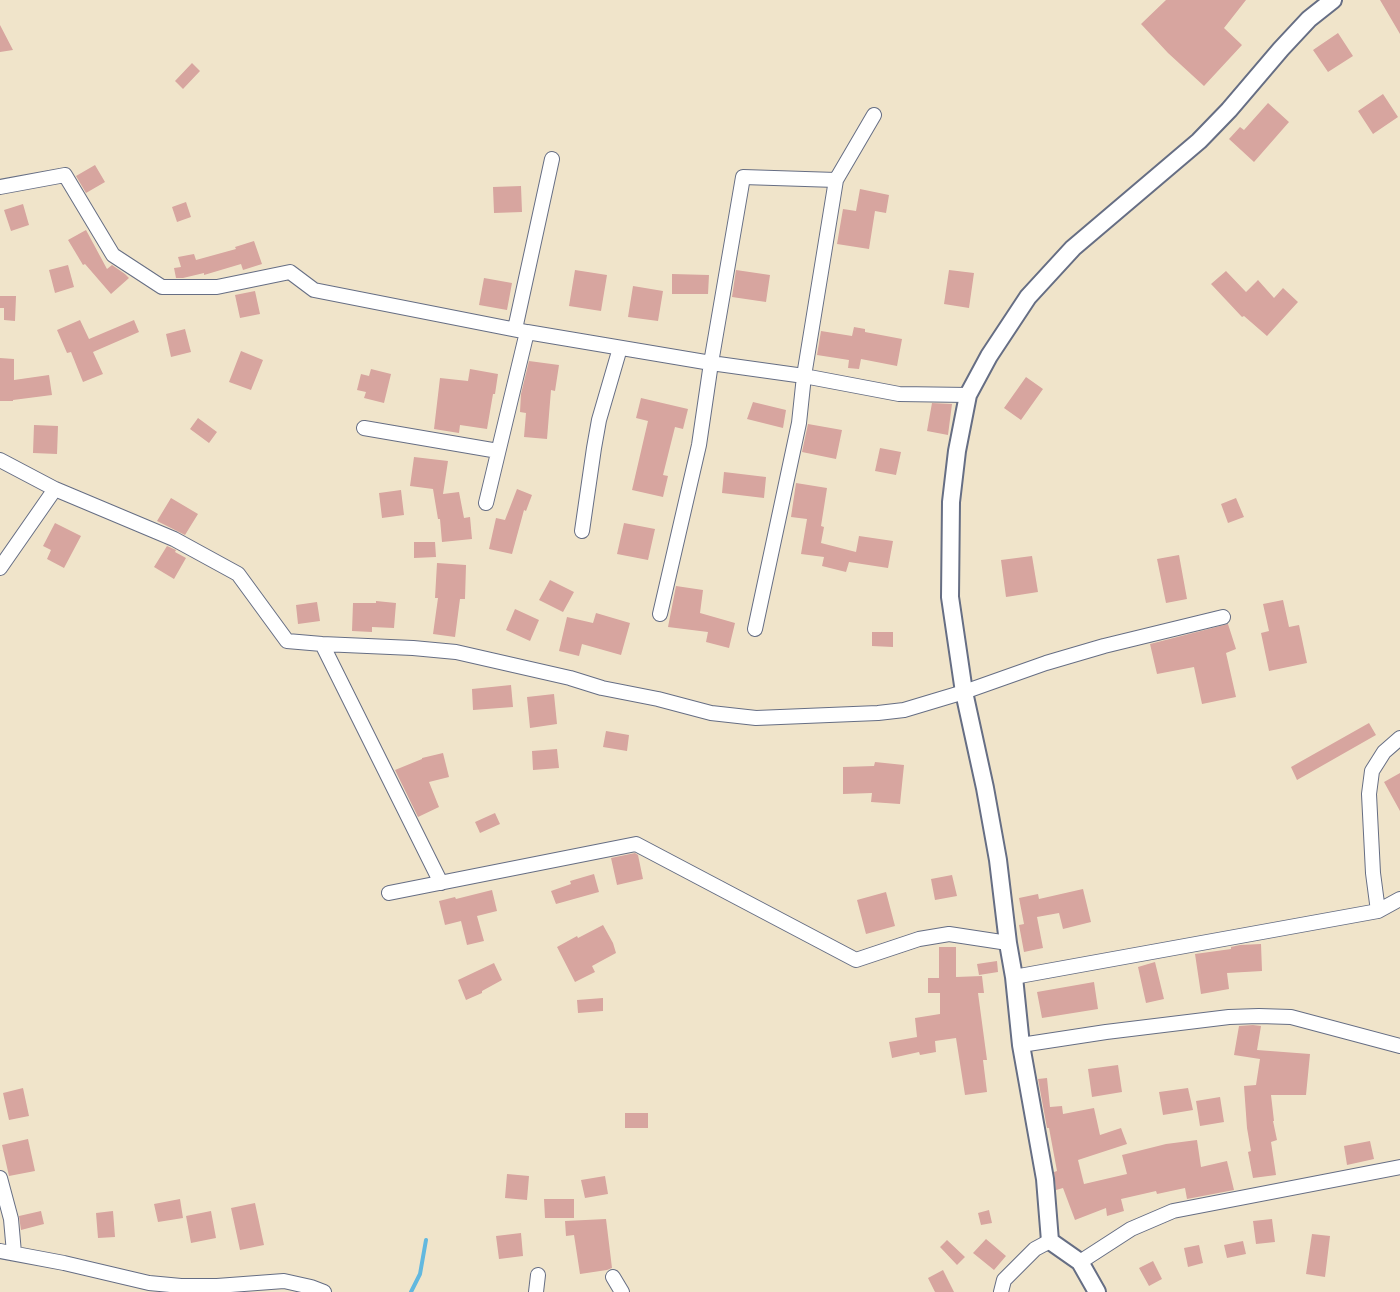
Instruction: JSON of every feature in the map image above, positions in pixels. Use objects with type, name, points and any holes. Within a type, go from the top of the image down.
[{"type":"street","points":[[1050,1241],[1045,1179],[1021,1045],[998,860],[964,692],[950,597],[951,502],[957,451],[968,395],[989,356],[1028,297],[1047,275],[1073,248],[1199,141],[1309,19],[1333,0]]},
{"type":"street","points":[[755,629],[799,423],[804,376],[836,180],[874,115]]},
{"type":"street","points":[[486,503],[498,451],[552,159]]},
{"type":"street","points":[[0,187],[65,175],[113,255],[162,287],[217,287],[290,272],[314,290],[521,331],[804,376],[899,394],[968,395]]},
{"type":"street","points":[[660,614],[699,445],[742,177],[836,180]]},
{"type":"street","points":[[582,531],[599,420],[620,348]]},
{"type":"street","points":[[364,429],[498,451]]},
{"type":"street","points":[[0,460],[55,489],[174,539],[238,574],[287,641],[456,652],[711,713],[756,718],[904,710],[1104,646],[1223,617]]},
{"type":"street","points":[[0,568],[55,489]]},
{"type":"street","points":[[322,644],[441,883]]},
{"type":"street","points":[[1378,911],[1373,873],[1369,794],[1372,771],[1384,752],[1400,738]]},
{"type":"street","points":[[389,893],[636,844],[856,960],[919,939],[949,934],[1008,943]]},
{"type":"street","points":[[1014,976],[1378,911],[1400,898]]},
{"type":"street","points":[[1021,1045],[1229,1017],[1259,1016],[1291,1017],[1400,1046]]},
{"type":"street","points":[[1080,1262],[1131,1230],[1173,1211],[1400,1167]]},
{"type":"street","points":[[0,1178],[10,1220],[7,1252],[149,1283],[217,1286],[284,1281],[324,1292]]},
{"type":"street","points":[[1050,1241],[1080,1262],[1097,1292]]},
{"type":"street","points":[[1001,1292],[1004,1280],[1035,1249],[1050,1241]]},
{"type":"street","points":[[536,1292],[538,1275]]},
{"type":"street","points":[[613,1277],[622,1292]]},
{"type":"building","points":[[1166,0],[1246,0],[1224,28],[1242,45],[1204,86],[1141,24]]},
{"type":"building","points":[[1380,0],[1400,0],[1400,34]]},
{"type":"building","points":[[0,25],[13,50],[0,52]]},
{"type":"building","points":[[1338,33],[1353,56],[1328,72],[1313,50]]},
{"type":"building","points":[[192,63],[200,71],[183,89],[175,81]]},
{"type":"building","points":[[1383,94],[1398,117],[1373,134],[1358,111]]},
{"type":"building","points":[[1268,103],[1289,122],[1254,162],[1229,139],[1240,127],[1244,130]]},
{"type":"building","points":[[95,165],[105,182],[86,193],[76,176]]},
{"type":"building","points":[[521,186],[522,212],[494,213],[493,187]]},
{"type":"building","points":[[860,189],[889,195],[886,213],[875,211],[869,249],[837,244],[843,209],[856,211]]},
{"type":"building","points":[[186,202],[191,217],[177,222],[172,207]]},
{"type":"building","points":[[23,204],[29,225],[11,231],[4,210]]},
{"type":"building","points":[[86,230],[107,269],[112,265],[129,278],[111,294],[85,264],[83,265],[68,240]]},
{"type":"building","points":[[254,241],[262,264],[243,270],[241,264],[204,275],[204,273],[176,278],[174,268],[181,267],[178,257],[194,254],[196,260],[236,249],[235,247]]},
{"type":"building","points":[[68,265],[74,287],[55,293],[49,270]]},
{"type":"building","points":[[575,270],[607,275],[601,311],[569,306]]},
{"type":"building","points":[[736,270],[770,275],[766,302],[732,297]]},
{"type":"building","points":[[949,270],[974,273],[969,308],[944,304]]},
{"type":"building","points":[[1226,271],[1246,292],[1258,280],[1274,298],[1283,288],[1298,302],[1267,336],[1244,316],[1242,317],[1211,284]]},
{"type":"building","points":[[672,274],[709,275],[708,294],[672,294]]},
{"type":"building","points":[[484,278],[512,283],[507,310],[479,305]]},
{"type":"building","points":[[633,286],[663,291],[658,321],[628,317]]},
{"type":"building","points":[[255,291],[260,314],[240,318],[235,295]]},
{"type":"building","points":[[0,296],[16,296],[15,321],[4,320],[4,308],[0,308]]},
{"type":"building","points":[[80,320],[89,339],[134,320],[139,332],[93,352],[103,374],[83,382],[71,352],[67,353],[57,330]]},
{"type":"building","points":[[854,327],[865,329],[865,332],[902,339],[897,366],[861,359],[859,369],[848,368],[849,360],[817,355],[821,331],[852,336]]},
{"type":"building","points":[[185,329],[191,352],[171,357],[166,334]]},
{"type":"building","points":[[241,351],[263,360],[251,390],[229,382]]},
{"type":"building","points":[[0,358],[14,359],[14,380],[49,375],[52,395],[0,401]]},
{"type":"building","points":[[529,361],[559,365],[555,391],[551,390],[547,439],[524,437],[526,413],[520,412],[521,394]]},
{"type":"building","points":[[371,369],[391,374],[384,403],[364,398],[366,392],[357,390],[361,374],[369,376]]},
{"type":"building","points":[[470,369],[498,374],[487,429],[460,425],[459,433],[434,429],[440,378],[468,381]]},
{"type":"building","points":[[1026,377],[1043,389],[1021,420],[1004,408]]},
{"type":"building","points":[[641,398],[688,409],[683,429],[675,427],[663,475],[668,476],[663,497],[632,490],[648,421],[636,418]]},
{"type":"building","points":[[753,402],[786,410],[783,428],[747,419]]},
{"type":"building","points":[[932,403],[952,404],[948,435],[927,431]]},
{"type":"building","points":[[198,418],[217,432],[209,443],[190,429]]},
{"type":"building","points":[[808,424],[842,430],[836,459],[802,452]]},
{"type":"building","points":[[34,425],[58,426],[57,454],[33,453]]},
{"type":"building","points":[[880,448],[901,452],[896,475],[875,471]]},
{"type":"building","points":[[414,457],[448,461],[443,494],[459,492],[464,518],[470,517],[472,539],[442,542],[440,519],[438,519],[433,489],[410,486]]},
{"type":"building","points":[[724,472],[766,477],[764,498],[722,493]]},
{"type":"building","points":[[796,483],[827,488],[821,526],[824,527],[821,543],[856,552],[859,536],[893,541],[888,568],[849,562],[846,572],[822,566],[824,557],[801,554],[807,519],[791,517]]},
{"type":"building","points":[[517,489],[532,495],[526,511],[524,510],[512,554],[489,549],[496,518],[505,520]]},
{"type":"building","points":[[401,490],[404,515],[382,518],[379,493]]},
{"type":"building","points":[[171,498],[198,514],[185,535],[157,521]]},
{"type":"building","points":[[1236,498],[1244,517],[1228,523],[1221,504]]},
{"type":"building","points":[[55,523],[81,536],[64,568],[47,559],[51,550],[43,546]]},
{"type":"building","points":[[624,523],[655,529],[648,560],[617,554]]},
{"type":"building","points":[[414,542],[435,542],[436,557],[414,558]]},
{"type":"building","points":[[167,546],[186,558],[174,579],[154,567]]},
{"type":"building","points":[[1179,555],[1187,599],[1166,603],[1157,559]]},
{"type":"building","points":[[1032,556],[1038,592],[1006,597],[1001,560]]},
{"type":"building","points":[[437,563],[466,565],[465,599],[460,599],[455,637],[433,634],[438,598],[435,598]]},
{"type":"building","points":[[550,580],[574,592],[563,612],[539,600]]},
{"type":"building","points":[[676,586],[703,590],[700,613],[735,623],[729,648],[706,642],[708,632],[668,627]]},
{"type":"building","points":[[1283,600],[1289,627],[1299,625],[1307,663],[1269,671],[1261,633],[1269,631],[1263,604]]},
{"type":"building","points":[[376,601],[396,603],[394,628],[372,627],[372,632],[352,631],[353,603],[376,603]]},
{"type":"building","points":[[317,602],[320,621],[298,624],[296,605]]},
{"type":"building","points":[[515,609],[539,620],[530,641],[506,630]]},
{"type":"building","points":[[596,613],[630,623],[621,655],[582,644],[579,656],[559,651],[567,617],[593,623]]},
{"type":"building","points":[[1228,624],[1236,649],[1226,653],[1236,697],[1202,704],[1194,667],[1157,674],[1150,644]]},
{"type":"building","points":[[872,632],[893,632],[893,647],[872,646]]},
{"type":"building","points":[[511,685],[513,707],[473,710],[472,689]]},
{"type":"building","points":[[554,694],[557,724],[530,728],[527,697]]},
{"type":"building","points":[[1369,723],[1376,735],[1297,780],[1291,767]]},
{"type":"building","points":[[606,731],[629,735],[627,751],[603,747]]},
{"type":"building","points":[[557,749],[559,768],[533,770],[532,751]]},
{"type":"building","points":[[443,753],[449,777],[429,782],[439,807],[418,817],[395,770],[422,758]]},
{"type":"building","points":[[875,762],[904,765],[900,804],[871,802],[872,793],[843,794],[843,767],[874,766]]},
{"type":"building","points":[[1400,773],[1400,811],[1384,782]]},
{"type":"building","points":[[495,813],[500,824],[480,833],[475,822]]},
{"type":"building","points":[[635,853],[638,855],[643,879],[617,885],[611,858]]},
{"type":"building","points":[[594,874],[599,892],[556,904],[551,891],[571,884],[570,881]]},
{"type":"building","points":[[952,875],[957,896],[935,900],[931,879]]},
{"type":"building","points":[[1083,889],[1091,922],[1063,929],[1059,913],[1037,917],[1043,948],[1024,952],[1019,925],[1024,924],[1019,898],[1038,894],[1039,899]]},
{"type":"building","points":[[492,890],[497,911],[477,916],[484,941],[467,945],[461,921],[445,925],[439,901]]},
{"type":"building","points":[[886,892],[895,926],[866,934],[857,900]]},
{"type":"building","points":[[603,925],[616,953],[592,966],[595,972],[575,982],[557,947]]},
{"type":"building","points":[[1261,944],[1262,971],[1227,973],[1229,989],[1201,994],[1195,954],[1231,949],[1231,947],[1240,945]]},
{"type":"building","points":[[939,947],[956,947],[956,977],[982,976],[984,993],[978,993],[987,1060],[983,1060],[987,1092],[965,1095],[956,1038],[935,1041],[936,1052],[920,1055],[919,1052],[892,1058],[889,1042],[917,1037],[915,1018],[940,1014],[940,993],[928,993],[928,978],[939,978]]},
{"type":"building","points":[[997,961],[998,972],[979,975],[977,964]]},
{"type":"building","points":[[1155,962],[1164,999],[1146,1003],[1138,967]]},
{"type":"building","points":[[494,963],[502,980],[466,1000],[458,980]]},
{"type":"building","points":[[1094,982],[1098,1009],[1042,1018],[1037,992]]},
{"type":"building","points":[[603,998],[603,1011],[578,1013],[577,1000]]},
{"type":"building","points":[[1239,1026],[1261,1026],[1257,1050],[1310,1054],[1306,1095],[1271,1095],[1277,1140],[1271,1142],[1276,1175],[1253,1178],[1248,1152],[1251,1151],[1244,1086],[1256,1085],[1260,1059],[1234,1055]]},
{"type":"building","points":[[1118,1065],[1122,1092],[1092,1097],[1088,1069]]},
{"type":"building","points":[[1047,1078],[1050,1107],[1062,1106],[1063,1114],[1094,1108],[1100,1135],[1121,1128],[1127,1144],[1078,1160],[1084,1184],[1127,1174],[1122,1155],[1166,1144],[1197,1140],[1201,1167],[1227,1161],[1234,1190],[1187,1199],[1185,1188],[1157,1194],[1156,1191],[1121,1199],[1124,1211],[1107,1216],[1106,1208],[1075,1220],[1063,1188],[1056,1190],[1054,1172],[1057,1171],[1038,1079]]},
{"type":"building","points":[[23,1088],[29,1116],[9,1120],[3,1093]]},
{"type":"building","points":[[1188,1088],[1193,1110],[1163,1115],[1159,1092]]},
{"type":"building","points":[[1220,1097],[1224,1122],[1200,1126],[1196,1101]]},
{"type":"building","points":[[625,1113],[648,1113],[648,1128],[625,1128]]},
{"type":"building","points":[[28,1139],[35,1171],[9,1176],[2,1145]]},
{"type":"building","points":[[1370,1141],[1374,1159],[1347,1165],[1344,1146]]},
{"type":"building","points":[[507,1174],[529,1176],[527,1200],[505,1198]]},
{"type":"building","points":[[605,1176],[608,1194],[585,1198],[581,1180]]},
{"type":"building","points":[[180,1199],[183,1218],[158,1222],[154,1204]]},
{"type":"building","points":[[544,1199],[574,1199],[574,1218],[545,1218]]},
{"type":"building","points":[[255,1203],[264,1245],[240,1250],[231,1208]]},
{"type":"building","points":[[989,1210],[992,1223],[981,1225],[978,1213]]},
{"type":"building","points":[[41,1211],[44,1224],[21,1230],[19,1216]]},
{"type":"building","points":[[113,1211],[115,1237],[98,1238],[96,1213]]},
{"type":"building","points":[[211,1211],[216,1238],[191,1243],[186,1216]]},
{"type":"building","points":[[606,1219],[612,1268],[580,1274],[574,1235],[566,1236],[565,1221]]},
{"type":"building","points":[[1272,1219],[1275,1242],[1256,1244],[1253,1221]]},
{"type":"building","points":[[521,1233],[523,1256],[499,1259],[496,1236]]},
{"type":"building","points":[[1312,1234],[1330,1236],[1325,1277],[1306,1274]]},
{"type":"building","points":[[986,1239],[1006,1256],[994,1270],[973,1253]]},
{"type":"building","points":[[947,1240],[965,1257],[957,1265],[940,1247]]},
{"type":"building","points":[[1243,1241],[1246,1254],[1227,1258],[1224,1245]]},
{"type":"building","points":[[1199,1245],[1203,1263],[1188,1267],[1184,1248]]},
{"type":"building","points":[[1153,1261],[1162,1279],[1149,1286],[1139,1268]]},
{"type":"building","points":[[943,1270],[954,1292],[935,1292],[928,1278]]},
{"type":"waterway","points":[[411,1292],[420,1274],[426,1240]]}]
